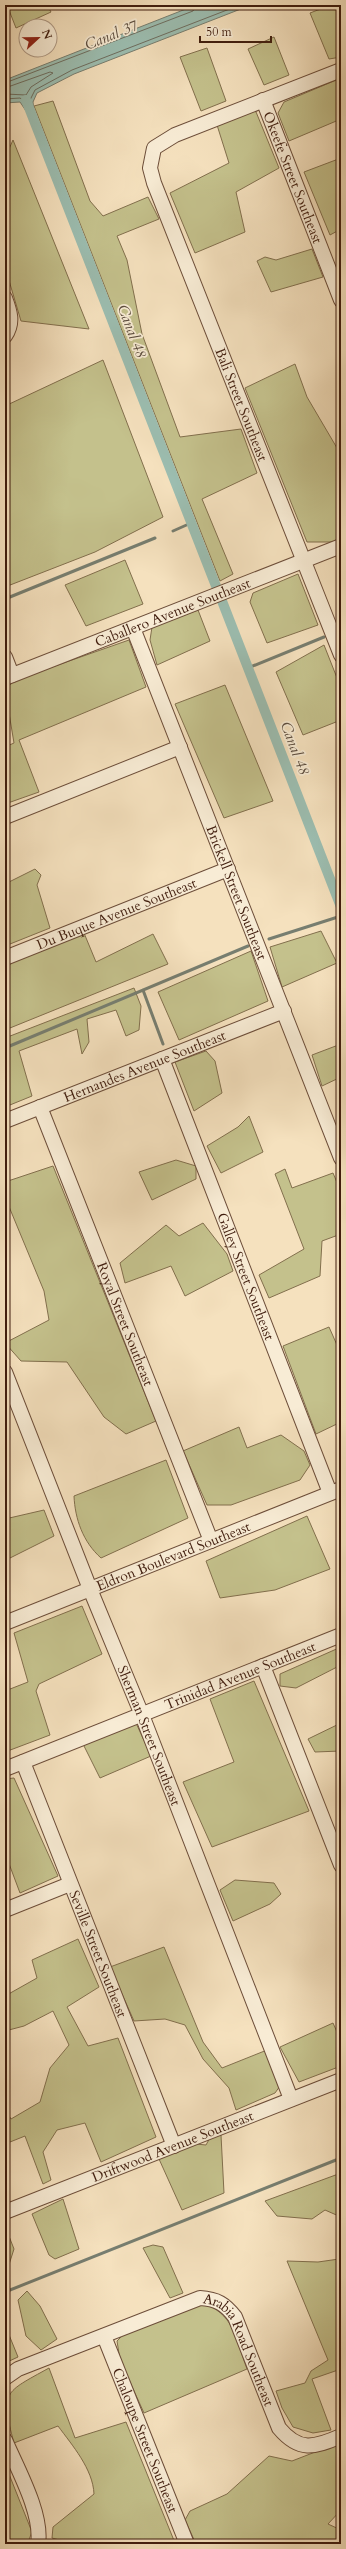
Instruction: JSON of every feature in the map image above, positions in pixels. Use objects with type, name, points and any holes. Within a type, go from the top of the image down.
[{"type":"street","points":[[263,100],[341,70]]},
{"type":"street","name":"Bali Street Southeast","points":[[263,100],[162,141],[154,148],[150,168],[154,183],[341,655]]},
{"type":"street","name":"Okeefe Street Southeast","points":[[263,100],[341,300]]},
{"type":"street","points":[[5,298],[11,313],[9,330],[5,336]]},
{"type":"street","name":"Caballero Avenue Southeast","points":[[8,677],[341,546]]},
{"type":"street","name":"Brickell Street Southeast","points":[[133,628],[341,1158]]},
{"type":"street","points":[[5,657],[8,677]]},
{"type":"street","points":[[5,817],[180,747]]},
{"type":"street","name":"Du Buque Avenue Southeast","points":[[5,958],[228,869]]},
{"type":"street","name":"Hernandes Avenue Southeast","points":[[5,1121],[284,1011]]},
{"type":"street","name":"Galley Street Southeast","points":[[162,1059],[336,1491]]},
{"type":"street","name":"Royal Street Southeast","points":[[40,1107],[211,1541]]},
{"type":"street","name":"Sherman Street Southeast","points":[[5,1372],[90,1589],[142,1715],[291,2099]]},
{"type":"street","name":"Eldron Boulevard Southeast","points":[[5,1623],[336,1491]]},
{"type":"street","name":"Trinidad Avenue Southeast","points":[[5,1769],[341,1635]]},
{"type":"street","points":[[264,1666],[341,1865]]},
{"type":"street","name":"Seville Street Southeast","points":[[23,1762],[174,2146]]},
{"type":"street","points":[[5,1910],[70,1884]]},
{"type":"street","name":"Driftwood Avenue Southeast","points":[[5,2212],[341,2080]]},
{"type":"street","name":"Arabia Road Southeast","points":[[5,2378],[18,2369],[200,2298],[212,2298],[226,2305],[235,2317],[279,2428],[288,2439],[302,2446],[317,2446],[341,2436]]},
{"type":"street","name":"Chaloupe Street Southeast","points":[[104,2336],[187,2544]]},
{"type":"street","points":[[5,2440],[36,2517],[39,2531],[38,2544]]},
{"type":"shaded area","points":[[7,5],[47,5],[51,12],[38,18],[18,18],[18,27],[16,28]]},
{"type":"shaded area","points":[[331,5],[339,5],[341,11],[341,57],[329,59],[310,13]]},
{"type":"shaded area","points":[[274,37],[289,75],[264,85],[248,49]]},
{"type":"shaded area","points":[[207,48],[226,101],[201,111],[180,57]]},
{"type":"shaded area","points":[[341,78],[341,119],[289,141],[278,113],[284,102]]},
{"type":"shaded area","points":[[53,101],[90,201],[103,216],[148,197],[159,219],[117,236],[127,260],[142,334],[180,437],[241,429],[257,473],[202,499],[233,574],[220,581],[34,106]]},
{"type":"shaded area","points":[[254,107],[279,168],[236,192],[245,232],[195,253],[170,193],[229,163],[217,125]]},
{"type":"shaded area","points":[[13,140],[89,329],[21,321],[5,267],[5,158]]},
{"type":"shaded area","points":[[341,158],[341,229],[330,235],[304,172]]},
{"type":"shaded area","points":[[312,249],[323,277],[271,292],[257,261],[265,257],[276,260]]},
{"type":"shaded area","points":[[103,360],[163,517],[95,552],[5,587],[5,406]]},
{"type":"shaded area","points":[[295,364],[307,397],[337,448],[341,447],[341,540],[335,542],[307,542],[245,388]]},
{"type":"shaded area","points":[[125,560],[143,604],[86,626],[65,585]]},
{"type":"shaded area","points":[[298,574],[318,625],[267,643],[250,602],[253,593]]},
{"type":"shaded area","points":[[198,610],[210,641],[157,665],[150,640],[152,627]]},
{"type":"shaded area","points":[[129,640],[146,687],[19,740],[39,792],[5,804],[5,747],[14,743],[5,689],[15,680]]},
{"type":"shaded area","points":[[324,645],[341,688],[341,720],[303,735],[276,672]]},
{"type":"shaded area","points":[[225,685],[273,801],[224,818],[175,704]]},
{"type":"shaded area","points":[[35,869],[41,875],[37,885],[50,928],[5,946],[5,884]]},
{"type":"shaded area","points":[[321,931],[337,963],[282,987],[270,947]]},
{"type":"shaded area","points":[[84,933],[96,962],[153,934],[168,964],[5,1030],[5,964]]},
{"type":"shaded area","points":[[251,951],[268,1001],[179,1040],[158,992]]},
{"type":"shaded area","points":[[134,988],[141,1006],[139,1030],[126,1036],[116,1010],[87,1019],[89,1042],[82,1054],[77,1029],[19,1051],[32,1096],[5,1107],[5,1038]]},
{"type":"shaded area","points":[[341,1044],[341,1077],[322,1086],[312,1055]]},
{"type":"shaded area","points":[[206,1051],[215,1061],[222,1093],[194,1111],[175,1062]]},
{"type":"shaded area","points":[[249,1116],[263,1152],[221,1173],[207,1146],[238,1127]]},
{"type":"shaded area","points":[[176,1160],[196,1166],[196,1179],[152,1200],[139,1172]]},
{"type":"shaded area","points":[[53,1166],[156,1421],[126,1434],[104,1417],[67,1362],[21,1361],[5,1343],[49,1320],[44,1291],[5,1197],[5,1182]]},
{"type":"shaded area","points":[[285,1169],[292,1188],[333,1173],[341,1192],[341,1234],[322,1241],[320,1276],[269,1298],[259,1275],[304,1249],[275,1174]]},
{"type":"shaded area","points":[[203,1223],[227,1254],[233,1271],[185,1296],[171,1266],[125,1283],[120,1263],[166,1225],[179,1236]]},
{"type":"shaded area","points":[[329,1327],[341,1354],[341,1422],[316,1434],[283,1346]]},
{"type":"shaded area","points":[[239,1427],[247,1448],[281,1435],[304,1451],[310,1465],[300,1480],[231,1505],[207,1505],[183,1451]]},
{"type":"shaded area","points":[[166,1460],[188,1518],[101,1558],[89,1545],[81,1530],[76,1513],[74,1496]]},
{"type":"shaded area","points":[[44,1510],[54,1536],[8,1559],[5,1551],[5,1519]]},
{"type":"shaded area","points":[[307,1516],[330,1569],[275,1590],[220,1598],[206,1561]]},
{"type":"shaded area","points":[[82,1606],[102,1654],[39,1684],[36,1691],[50,1735],[5,1752],[5,1691],[28,1682],[14,1633]]},
{"type":"shaded area","points":[[341,1647],[341,1670],[339,1666],[296,1688],[280,1686],[280,1674]]},
{"type":"shaded area","points":[[254,1681],[309,1811],[212,1847],[183,1782],[234,1762],[210,1699]]},
{"type":"shaded area","points":[[136,1723],[151,1756],[100,1778],[83,1744]]},
{"type":"shaded area","points":[[341,1723],[341,1751],[315,1752],[308,1739]]},
{"type":"shaded area","points":[[14,1778],[58,1876],[20,1893],[5,1853],[5,1779]]},
{"type":"shaded area","points":[[235,1880],[274,1883],[281,1894],[270,1904],[233,1921],[220,1890]]},
{"type":"shaded area","points":[[78,1939],[99,1987],[67,2007],[88,2046],[118,2038],[156,2137],[101,2162],[85,2123],[57,2130],[43,2152],[51,2180],[43,2184],[25,2136],[5,2144],[5,2109],[11,2119],[40,2102],[50,2068],[69,2045],[53,2011],[24,2026],[5,2031],[5,1996],[37,1978],[32,1960]]},
{"type":"shaded area","points":[[164,1947],[203,2042],[222,2068],[267,2050],[280,2086],[275,2093],[236,2110],[229,2088],[203,2059],[185,2025],[165,2019],[134,2021],[110,1967]]},
{"type":"shaded area","points":[[333,2023],[341,2041],[341,2066],[299,2082],[280,2047]]},
{"type":"shaded area","points":[[212,2134],[221,2135],[224,2193],[182,2210],[159,2159],[196,2144],[206,2145]]},
{"type":"shaded area","points":[[341,2173],[341,2217],[325,2210],[312,2219],[277,2216],[265,2201]]},
{"type":"shaded area","points":[[63,2199],[79,2249],[55,2259],[49,2255],[32,2214]]},
{"type":"shaded area","points":[[5,2226],[14,2249],[5,2277]]},
{"type":"shaded area","points":[[153,2245],[163,2247],[183,2293],[170,2298],[143,2248]]},
{"type":"shaded area","points":[[339,2259],[341,2264],[341,2369],[312,2379],[331,2430],[313,2433],[293,2427],[282,2408],[276,2391],[305,2383],[311,2371],[328,2360],[287,2261],[318,2262]]},
{"type":"shaded area","points":[[27,2291],[40,2306],[57,2339],[41,2350],[26,2336],[18,2300]]},
{"type":"shaded area","points":[[200,2303],[211,2307],[227,2320],[236,2337],[247,2369],[144,2413],[120,2360],[117,2341],[123,2335]]},
{"type":"shaded area","points":[[5,2325],[18,2357],[5,2363]]},
{"type":"shaded area","points":[[49,2368],[75,2438],[126,2422],[175,2543],[74,2544],[52,2538],[53,2527],[94,2494],[90,2476],[81,2458],[58,2426],[14,2443],[7,2413],[9,2395],[14,2389]]},
{"type":"shaded area","points":[[341,2442],[341,2510],[328,2524],[341,2530],[341,2544],[196,2544],[185,2520],[190,2511],[227,2494],[269,2456],[292,2461]]},
{"type":"shaded area","points":[[5,2464],[32,2532],[28,2542],[23,2544],[5,2544]]},
{"type":"water","points":[[196,5],[251,5],[74,74],[37,93],[33,102],[34,112],[26,111],[20,102],[5,103],[5,80]]},
{"type":"waterway","name":"Canal 48","points":[[26,100],[216,586]]},
{"type":"waterway","points":[[173,531],[191,523]]},
{"type":"waterway","points":[[5,599],[155,538]]},
{"type":"waterway","name":"Canal 48","points":[[222,601],[341,907]]},
{"type":"waterway","points":[[248,668],[324,637]]},
{"type":"waterway","points":[[269,939],[341,916]]},
{"type":"waterway","points":[[5,1048],[248,946]]},
{"type":"waterway","points":[[143,990],[163,1044]]},
{"type":"waterway","points":[[5,2292],[341,2158]]},
{"type":"water label","name":"Canal 37","points":[[111,35]]}]
